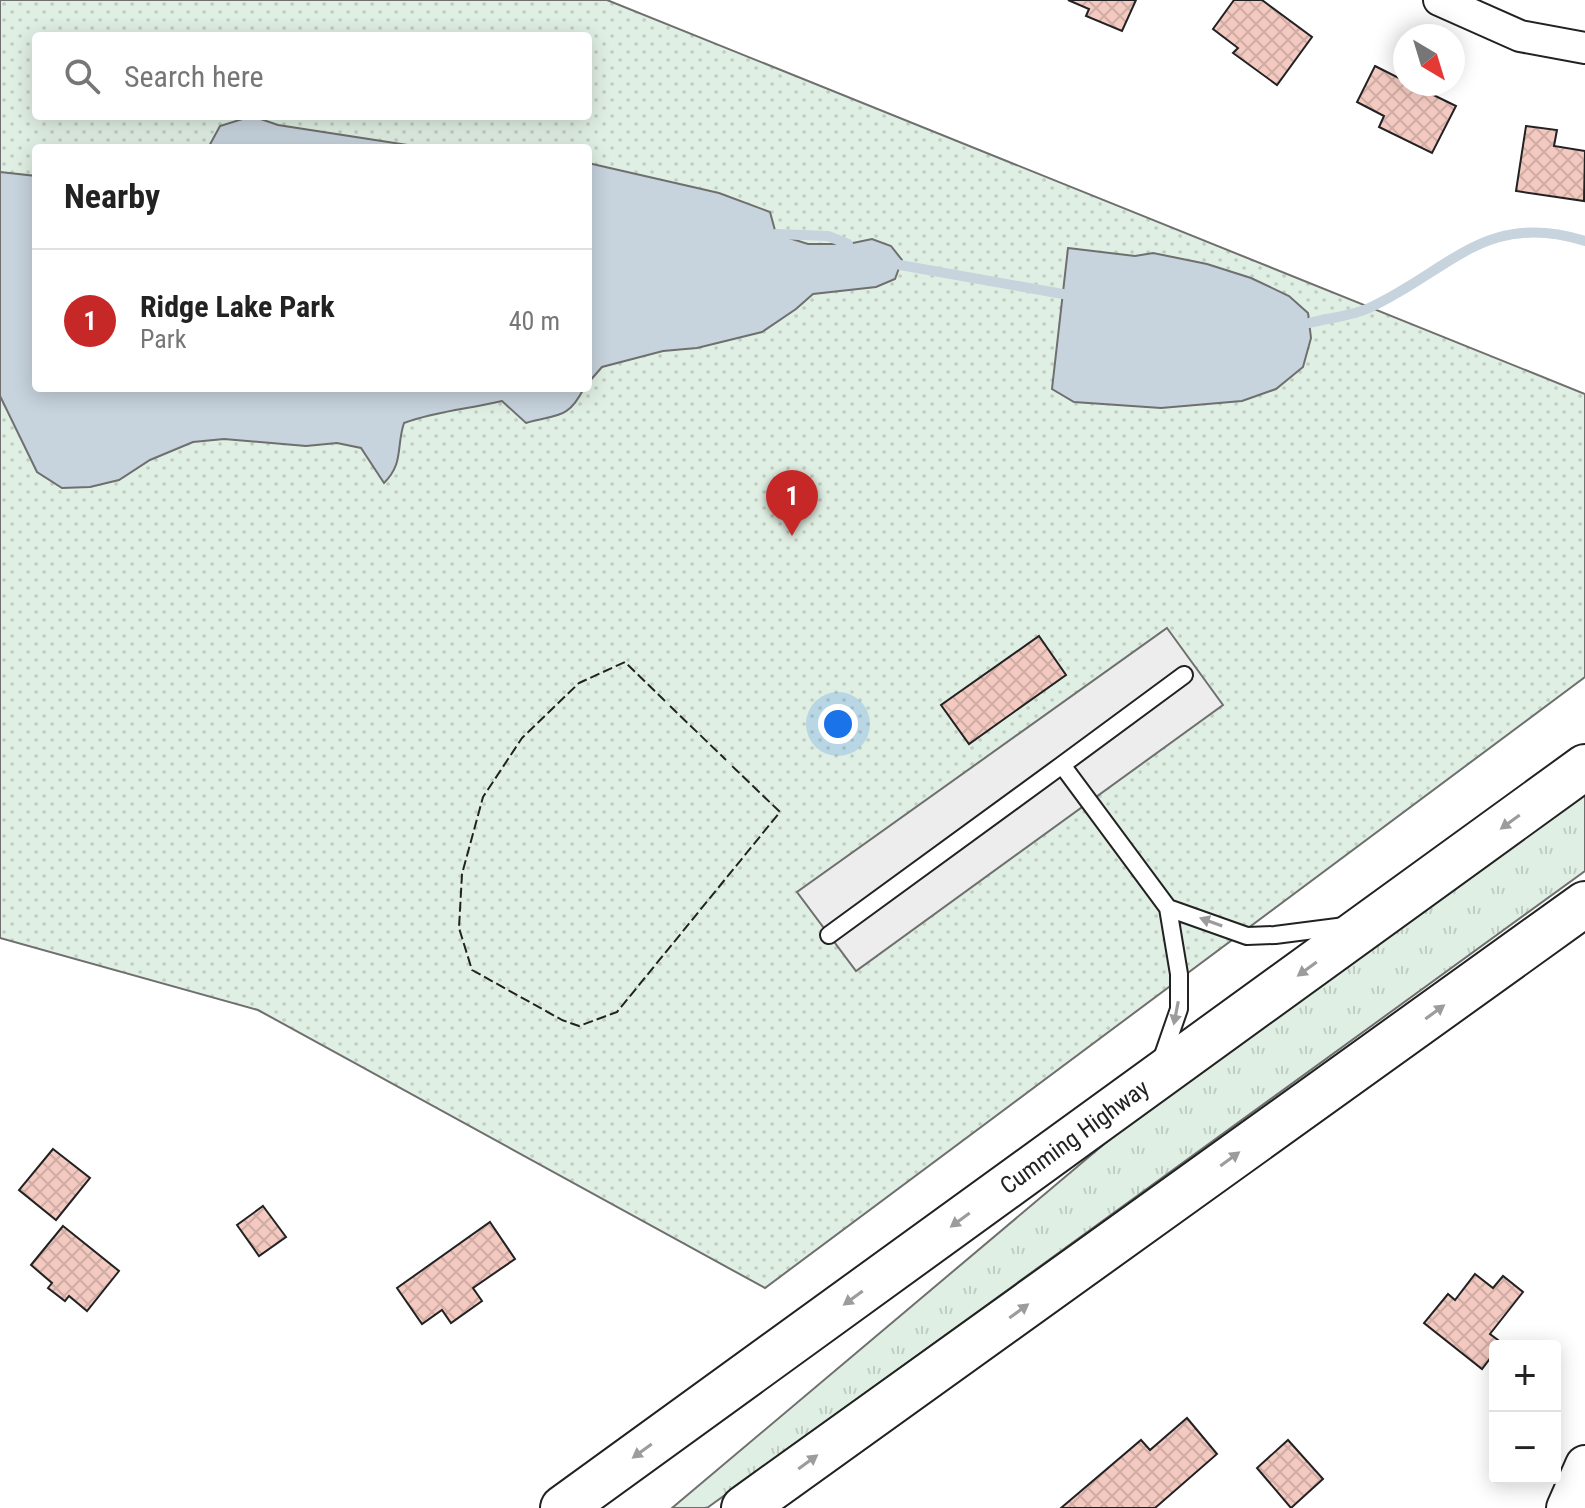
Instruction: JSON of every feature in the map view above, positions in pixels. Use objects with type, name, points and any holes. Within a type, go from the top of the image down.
[{"type":"highway","name":"Cumming Highway","points":[[563,1508],[1585,767]]},
{"type":"highway","points":[[744,1508],[1582,908]]},
{"type":"street","points":[[1439,0],[1520,36],[1585,48]]},
{"type":"street","points":[[1566,1508],[1585,1465]]},
{"type":"lane","points":[[829,935],[1184,675]]},
{"type":"lane","points":[[1062,765],[1168,908],[1179,974],[1179,1009],[1154,1079]]},
{"type":"lane","points":[[1168,908],[1247,936],[1370,923]]},
{"type":"green space","points":[[0,0],[607,0],[1585,394],[1585,677],[765,1288],[258,1010],[0,938]]},
{"type":"green space","points":[[1585,785],[1585,871],[707,1508],[672,1508],[1128,1124]]},
{"type":"shaded area","points":[[239,120],[264,120],[278,125],[401,144],[210,144],[220,126]]},
{"type":"shaded area","points":[[592,164],[719,193],[770,212],[776,234],[808,244],[848,244],[872,239],[891,246],[902,260],[895,279],[876,287],[813,294],[762,332],[697,348],[663,351],[602,367],[592,378]]},
{"type":"shaded area","points":[[0,172],[32,176],[32,392],[582,392],[567,411],[526,423],[502,401],[404,423],[397,462],[384,483],[361,448],[337,443],[306,446],[224,439],[193,442],[150,460],[119,480],[90,487],[62,488],[37,472],[0,396]]},
{"type":"shaded area","points":[[1068,248],[1135,256],[1153,253],[1207,264],[1251,278],[1289,296],[1308,313],[1311,338],[1303,367],[1276,389],[1242,401],[1161,408],[1074,402],[1052,389]]},
{"type":"shaded area","points":[[1167,628],[1223,705],[856,971],[797,892]]},
{"type":"building","points":[[1068,0],[1136,0],[1122,31],[1086,16],[1089,9]]},
{"type":"building","points":[[1234,0],[1262,0],[1312,37],[1277,85],[1233,53],[1238,48],[1213,29]]},
{"type":"building","points":[[1375,66],[1393,75],[1393,96],[1436,96],[1456,106],[1432,153],[1379,127],[1384,116],[1357,102]]},
{"type":"building","points":[[1526,126],[1557,130],[1554,146],[1585,151],[1584,201],[1516,191]]},
{"type":"building","points":[[1039,636],[1066,675],[969,744],[941,705]]},
{"type":"building","points":[[53,1149],[90,1178],[56,1220],[19,1190]]},
{"type":"building","points":[[263,1206],[286,1237],[259,1256],[237,1225]]},
{"type":"building","points":[[490,1222],[515,1259],[473,1288],[482,1301],[451,1323],[442,1310],[422,1324],[397,1288]]},
{"type":"building","points":[[63,1226],[119,1271],[87,1311],[69,1296],[65,1301],[48,1288],[52,1283],[31,1265]]},
{"type":"building","points":[[1475,1274],[1493,1288],[1503,1276],[1523,1292],[1490,1334],[1498,1340],[1489,1340],[1489,1360],[1482,1369],[1424,1323],[1448,1294],[1455,1300]]},
{"type":"building","points":[[1187,1418],[1217,1454],[1155,1508],[1061,1508],[1141,1440],[1150,1450]]},
{"type":"building","points":[[1288,1440],[1323,1479],[1291,1508],[1257,1468]]},
{"type":"waterway","points":[[1309,323],[1369,308],[1470,249],[1494,239],[1521,233],[1550,233],[1585,241]]},
{"type":"waterway","points":[[776,234],[828,236],[848,244]]},
{"type":"waterway","points":[[900,265],[1063,294]]},
{"type":"fence","points":[[665,701],[625,662],[579,683],[522,738],[483,797],[462,874],[459,928],[472,970],[562,1020],[579,1026],[617,1012],[780,812],[732,766]]},
{"type":"fence","points":[[670,706],[726,760]]},
{"type":"place","name":"Ridge Lake Park","points":[[792,536]]}]
